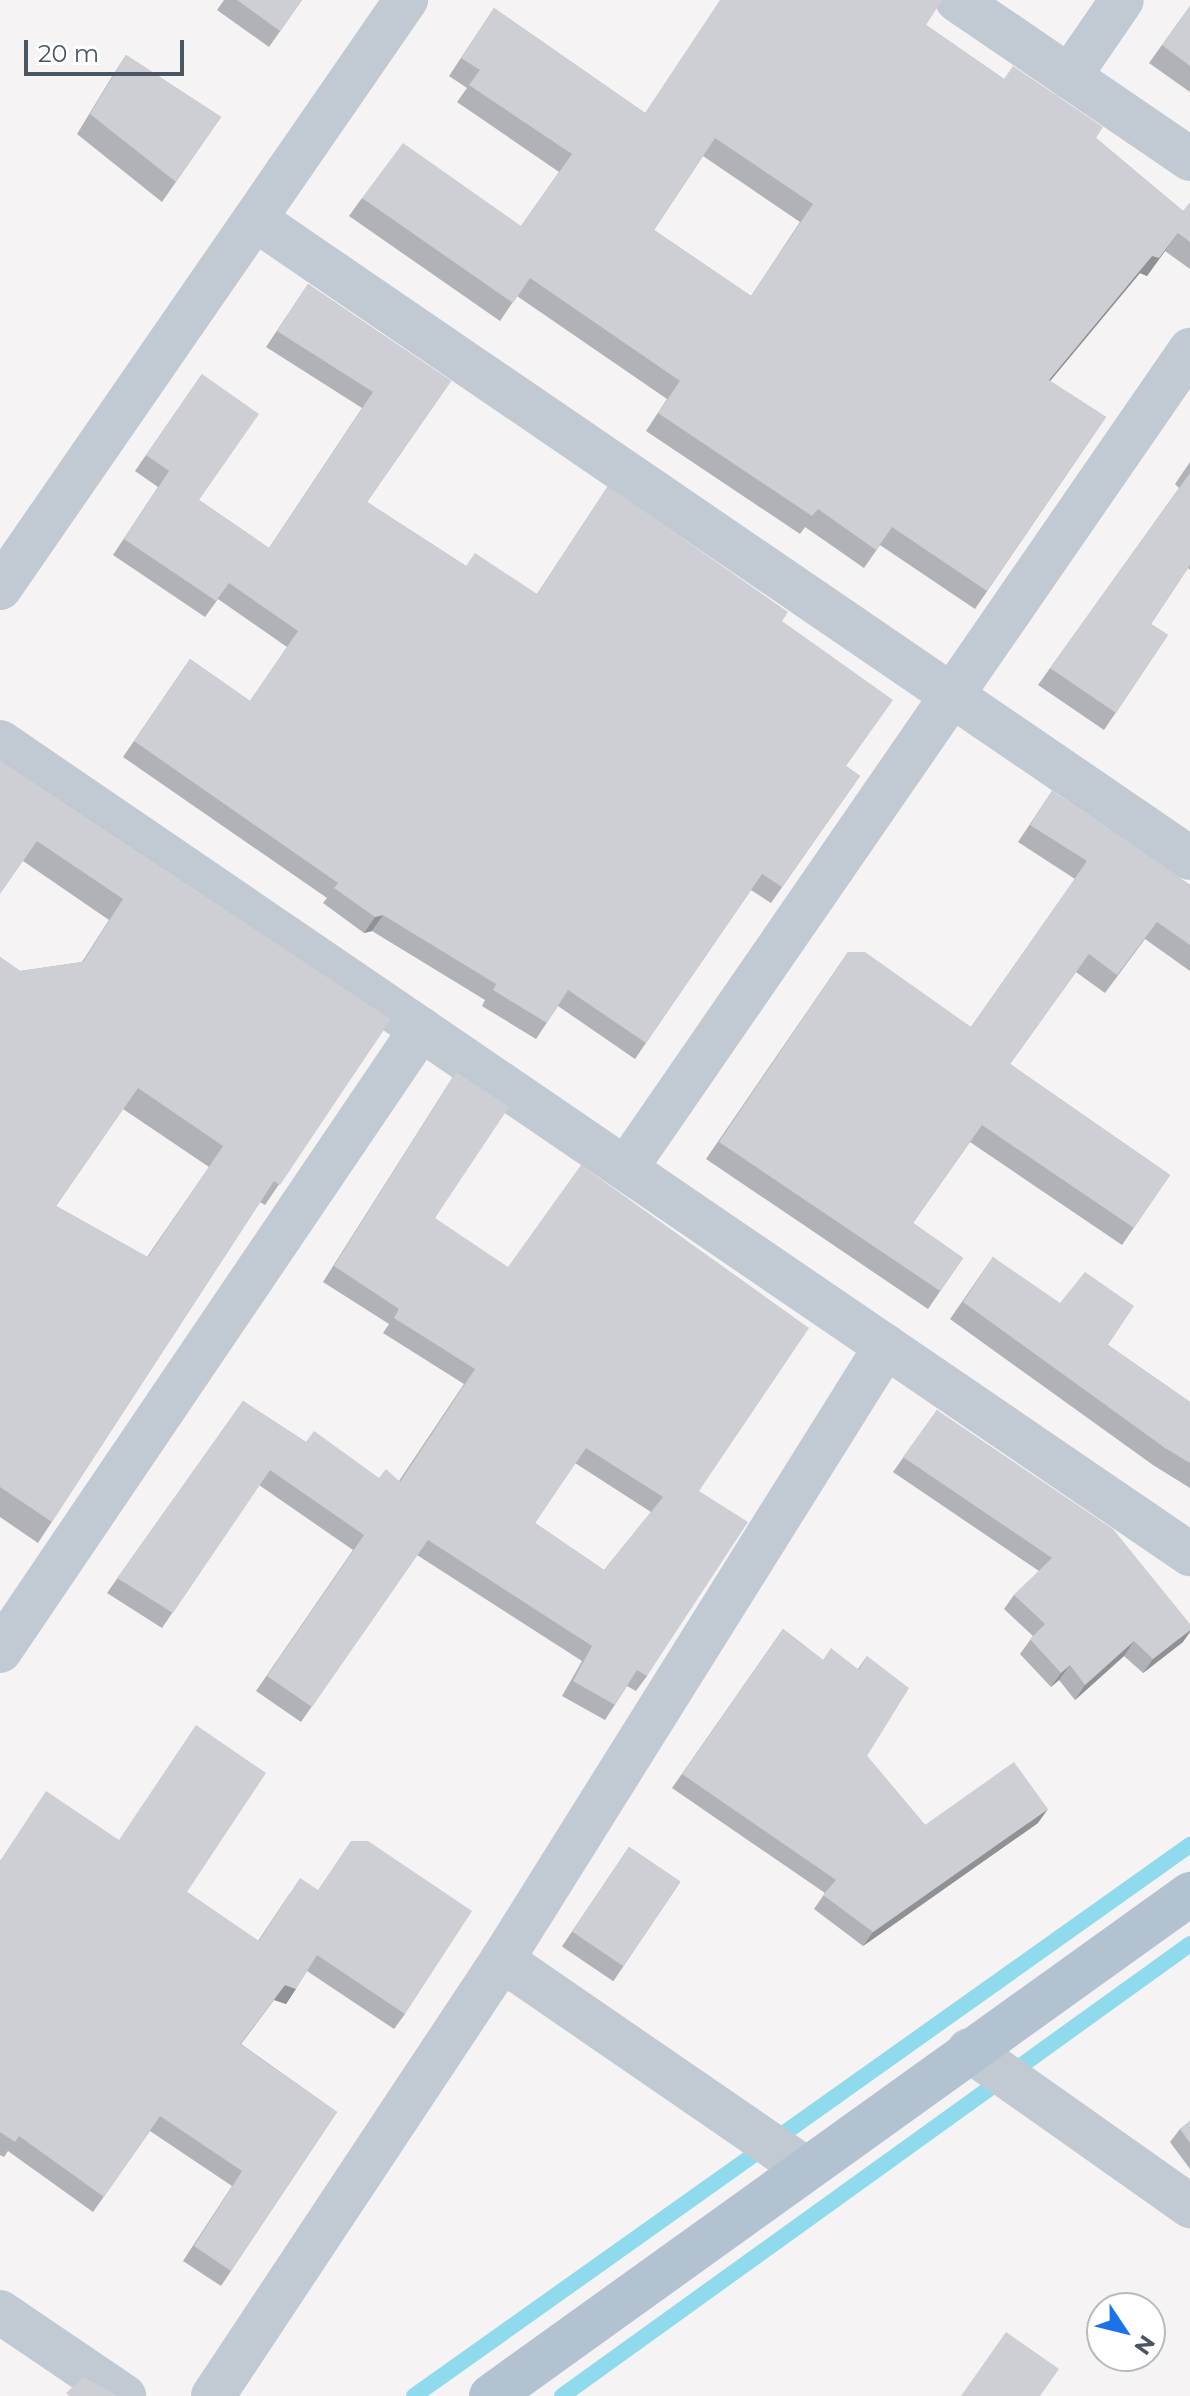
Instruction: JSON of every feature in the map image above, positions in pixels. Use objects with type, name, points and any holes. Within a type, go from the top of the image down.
[{"type":"main road","points":[[491,2396],[803,2167],[1190,1894]]},
{"type":"street","points":[[0,588],[406,0]]},
{"type":"street","points":[[957,0],[1190,159]]},
{"type":"street","points":[[1069,77],[1122,0]]},
{"type":"street","points":[[256,220],[1190,858]]},
{"type":"street","points":[[626,1168],[1190,350]]},
{"type":"street","points":[[0,742],[1190,1554]]},
{"type":"street","points":[[0,1651],[421,1029]]},
{"type":"street","points":[[213,2396],[502,1960],[886,1346]]},
{"type":"street","points":[[502,1960],[803,2167]]},
{"type":"street","points":[[969,2050],[1190,2206]]},
{"type":"street","points":[[0,2312],[124,2396]]},
{"type":"building","points":[[237,0],[302,0],[280,31]]},
{"type":"building","points":[[720,0],[942,0],[926,25],[1004,79],[1013,66],[1103,127],[1096,138],[1183,211],[1190,203],[1190,242],[1178,233],[1159,258],[1152,256],[1049,380],[1106,417],[987,591],[892,527],[876,550],[818,509],[812,516],[658,413],[680,381],[530,278],[513,303],[362,198],[403,143],[521,226],[572,154],[469,85],[480,70],[461,58],[494,8],[645,113]],"holes":[[[715,138],[813,204],[751,296],[654,230]]]},
{"type":"building","points":[[1190,6],[1190,66],[1162,45]]},
{"type":"building","points":[[126,55],[221,117],[176,182],[90,114]]},
{"type":"building","points":[[308,284],[451,381],[367,502],[466,566],[475,553],[537,594],[608,486],[788,612],[782,621],[893,700],[846,766],[860,776],[782,887],[762,874],[646,1043],[568,990],[547,1023],[493,990],[496,984],[383,915],[375,917],[334,888],[338,883],[134,741],[190,659],[250,701],[298,631],[229,583],[216,601],[124,539],[169,471],[146,455],[202,374],[259,414],[199,500],[269,548],[373,392],[277,331]]},
{"type":"building","points":[[1190,473],[1190,565],[1151,624],[1168,635],[1116,713],[1050,668]]},
{"type":"building","points":[[0,760],[391,1019],[280,1185],[274,1181],[52,1522],[0,1487],[0,957],[20,971],[83,962],[123,899],[37,841],[0,894]],"holes":[[[138,1088],[223,1146],[148,1257],[56,1206]]]},
{"type":"building","points":[[1052,791],[1190,885],[1190,945],[1157,922],[1117,975],[1089,954],[1010,1064],[1170,1175],[1134,1228],[982,1125],[913,1223],[963,1258],[940,1291],[719,1142],[848,952],[865,952],[971,1027],[1087,861],[1030,825]]},
{"type":"building","points":[[456,1072],[509,1107],[435,1218],[508,1267],[581,1165],[809,1328],[699,1491],[748,1522],[647,1676],[637,1670],[615,1705],[573,1681],[592,1646],[428,1540],[312,1707],[267,1676],[364,1535],[270,1470],[173,1613],[117,1578],[243,1401],[306,1442],[314,1431],[379,1478],[386,1469],[400,1482],[475,1369],[394,1318],[399,1309],[334,1266]],"holes":[[[586,1448],[663,1497],[604,1570],[535,1523]]]},
{"type":"building","points":[[993,1257],[1060,1303],[1085,1272],[1134,1306],[1108,1345],[1190,1402],[1190,1463],[963,1302]]},
{"type":"building","points":[[937,1410],[1113,1529],[1190,1624],[1190,1630],[1153,1659],[1134,1641],[1085,1685],[1070,1665],[1061,1673],[1030,1639],[1045,1624],[1014,1595],[1052,1558],[903,1457]]},
{"type":"building","points":[[783,1629],[823,1660],[831,1648],[859,1670],[867,1656],[909,1688],[867,1756],[925,1825],[1014,1762],[1048,1809],[873,1932],[823,1895],[836,1880],[682,1774]]},
{"type":"building","points":[[196,1725],[266,1773],[187,1892],[259,1941],[300,1878],[318,1890],[351,1841],[368,1841],[472,1911],[405,2014],[317,1955],[296,1989],[285,1985],[240,2044],[337,2112],[231,2271],[194,2246],[242,2171],[160,2116],[104,2197],[19,2136],[15,2142],[0,2132],[0,1861],[46,1791],[119,1840]]},
{"type":"building","points":[[629,1847],[680,1882],[623,1966],[572,1932]]},
{"type":"building","points":[[1190,2121],[1190,2143],[1180,2129]]},
{"type":"building","points":[[1006,2332],[1059,2369],[1040,2396],[961,2396]]},
{"type":"building","points":[[84,2377],[118,2396],[69,2396],[66,2393]]},
{"type":"waterway","points":[[414,2396],[1190,1845]]},
{"type":"waterway","points":[[562,2396],[1190,1944]]}]
